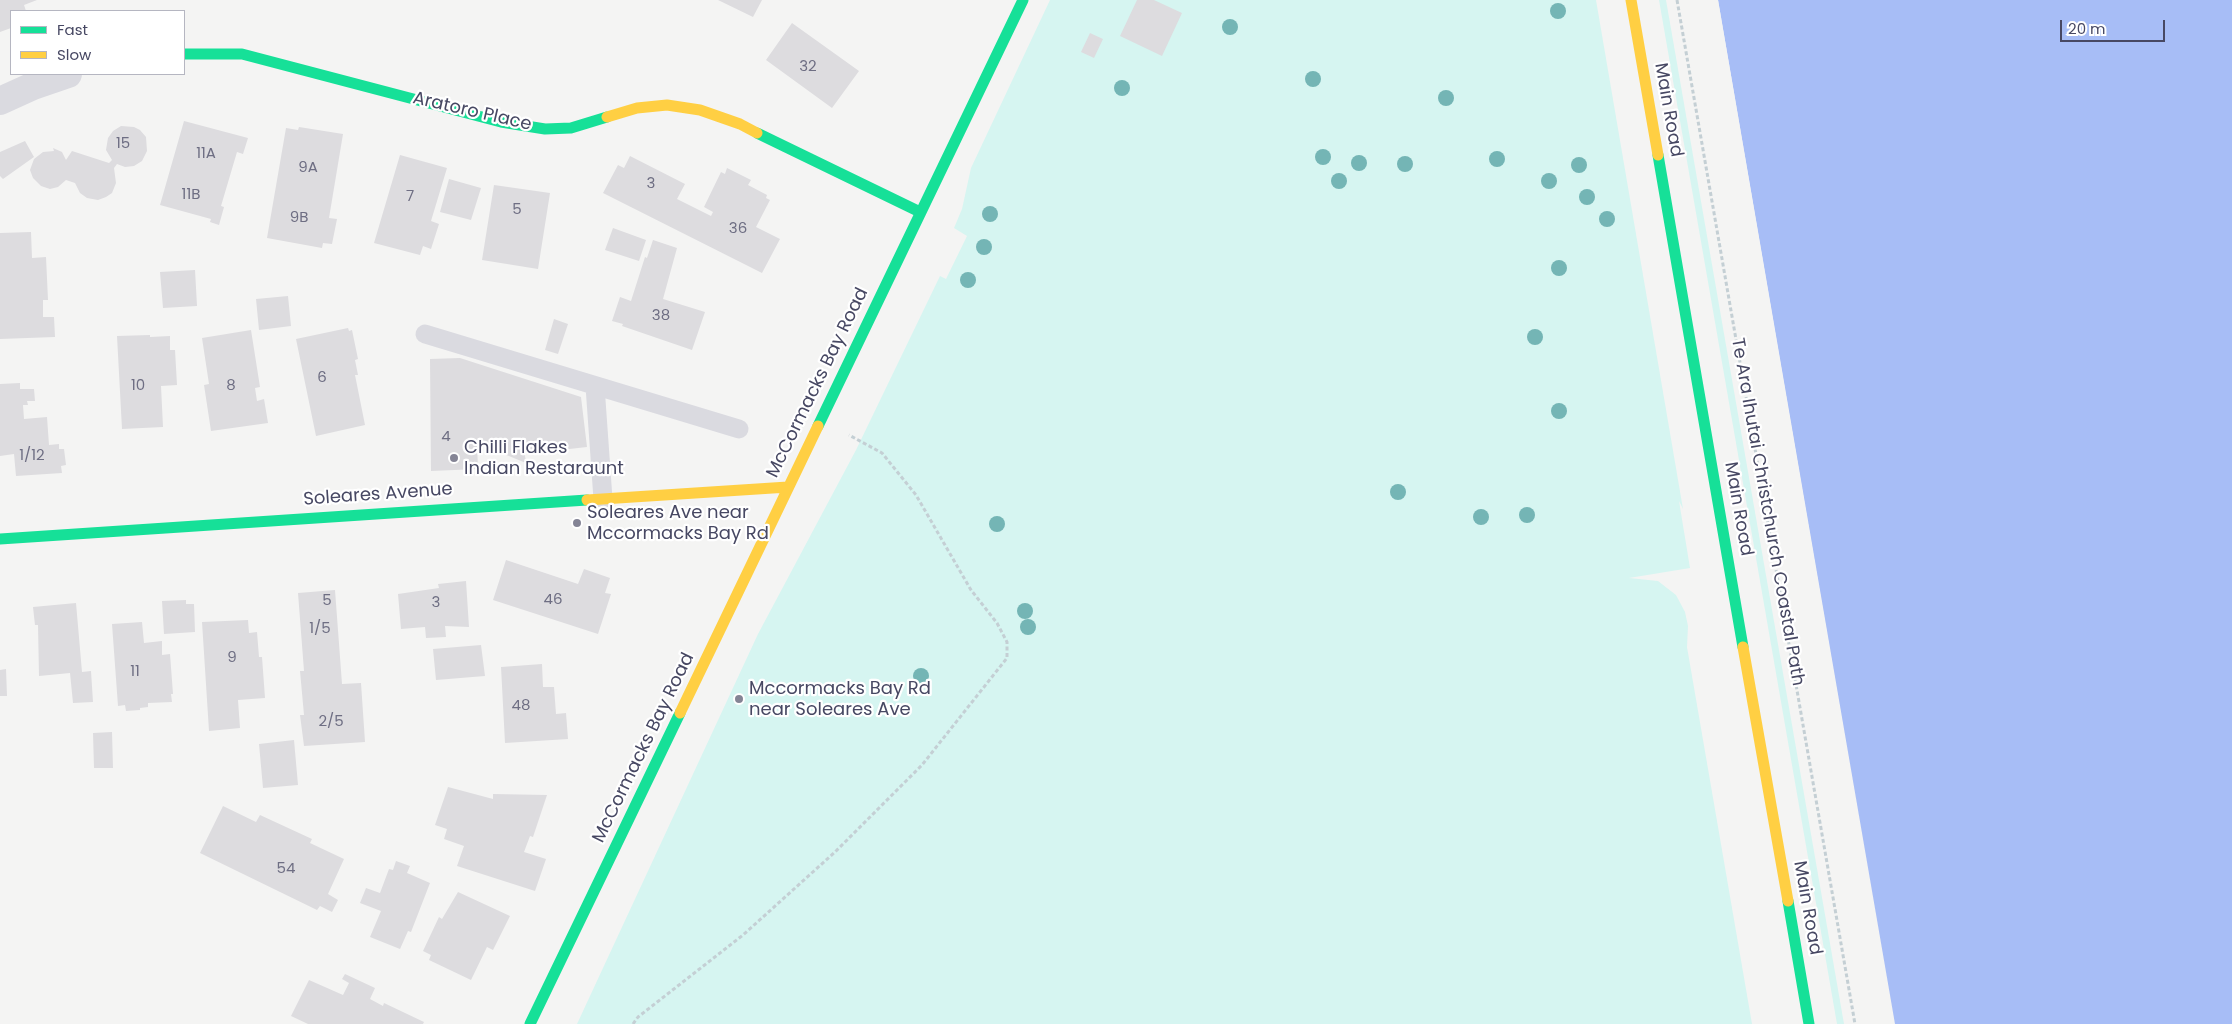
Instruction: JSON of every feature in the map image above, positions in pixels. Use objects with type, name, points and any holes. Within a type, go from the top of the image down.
[{"type":"street","name":"McCormacks Bay Road","points":[[530,1024],[1023,0]]},
{"type":"street","name":"Main Road","points":[[1632,0],[1809,1024]]},
{"type":"street","name":"Aratoro Place","points":[[185,54],[242,54],[501,122],[545,129],[571,128],[637,108],[667,105],[700,110],[740,124],[920,212]]},
{"type":"street","points":[[0,101],[33,86],[65,75]]},
{"type":"street","name":"Soleares Avenue","points":[[0,539],[788,487]]},
{"type":"lane","points":[[424,334],[739,429]]},
{"type":"lane","points":[[595,386],[603,499]]},
{"type":"path","name":"Te Ara Ihutai Christchurch Coastal Path","points":[[1677,0],[1855,1024]]},
{"type":"path","points":[[634,1024],[638,1017],[743,935],[836,852],[922,765],[959,716],[1007,658],[1007,642],[997,623],[971,590],[916,494],[882,453],[820,419]]},
{"type":"shaded area","points":[[1050,0],[1596,0],[1683,509],[1679,501],[1690,568],[1629,578],[1658,581],[1676,595],[1685,612],[1688,626],[1687,647],[1752,1024],[577,1024],[758,634],[856,450],[940,276],[946,279],[967,236],[954,228],[962,209],[971,168]]},
{"type":"shaded area","points":[[1659,0],[1666,0],[1844,1024],[1837,1024]]},
{"type":"water","points":[[1718,0],[2232,0],[2232,1024],[1894,1024]]},
{"type":"pier","points":[[1715,0],[1718,0],[1895,1024],[1892,1024]]},
{"type":"building","points":[[0,0],[37,0],[24,5],[26,10],[10,10],[10,28],[0,32]]},
{"type":"building","points":[[718,0],[762,0],[753,17]]},
{"type":"building","points":[[1137,0],[1154,0],[1182,13],[1162,56],[1120,36]]},
{"type":"building","points":[[792,23],[859,71],[832,108],[766,60]]},
{"type":"building","points":[[1090,33],[1103,39],[1094,58],[1081,52]]},
{"type":"building","points":[[184,121],[248,138],[243,154],[237,152],[221,206],[224,207],[219,225],[210,222],[211,219],[160,205]]},
{"type":"building","points":[[121,126],[134,127],[140,130],[146,137],[147,151],[142,161],[134,166],[125,167],[117,164],[114,168],[116,183],[112,193],[106,197],[98,200],[87,198],[80,193],[75,183],[66,180],[58,187],[50,189],[41,186],[33,178],[30,170],[34,159],[43,152],[54,151],[53,148],[62,152],[66,160],[72,151],[109,163],[112,160],[106,150],[108,138],[113,131]]},
{"type":"building","points":[[299,127],[343,134],[329,218],[337,219],[332,244],[323,243],[322,248],[267,238],[286,128],[298,130]]},
{"type":"building","points":[[25,141],[34,157],[3,179],[0,176],[0,152]]},
{"type":"building","points":[[400,155],[447,168],[431,221],[439,224],[431,249],[423,246],[420,255],[374,243]]},
{"type":"building","points":[[630,156],[685,184],[677,199],[711,216],[713,212],[704,207],[721,172],[725,174],[727,168],[751,180],[748,185],[767,195],[766,198],[770,200],[756,227],[780,239],[762,273],[603,193],[618,165],[624,168]]},
{"type":"building","points":[[449,179],[481,188],[471,220],[440,212]]},
{"type":"building","points":[[494,185],[550,193],[538,269],[482,260]]},
{"type":"building","points":[[613,228],[646,240],[639,261],[605,250]]},
{"type":"building","points":[[31,232],[32,258],[46,257],[48,300],[43,300],[43,317],[54,317],[55,337],[0,339],[0,233]]},
{"type":"building","points":[[653,240],[677,248],[663,299],[705,312],[692,350],[612,321],[620,297],[631,301],[645,257],[647,258]]},
{"type":"building","points":[[195,270],[197,306],[163,308],[160,272]]},
{"type":"building","points":[[288,296],[291,326],[259,330],[256,299]]},
{"type":"building","points":[[554,319],[568,324],[558,354],[545,350]]},
{"type":"building","points":[[348,328],[349,331],[352,330],[358,359],[355,360],[358,375],[355,375],[365,425],[316,436],[296,339]]},
{"type":"building","points":[[251,330],[260,387],[255,388],[257,401],[264,399],[268,423],[211,431],[204,385],[209,384],[202,338]]},
{"type":"building","points":[[150,335],[150,337],[170,336],[170,350],[175,350],[177,385],[161,386],[163,427],[122,429],[117,336]]},
{"type":"building","points":[[460,358],[581,397],[587,447],[534,453],[524,449],[526,463],[477,443],[478,469],[431,471],[430,359]]},
{"type":"building","points":[[20,383],[20,389],[34,389],[35,401],[27,401],[28,405],[23,405],[24,419],[47,417],[49,445],[59,444],[59,449],[64,449],[66,465],[61,466],[62,473],[16,476],[14,454],[0,456],[0,384]]},
{"type":"building","points":[[506,560],[578,584],[584,569],[610,578],[605,593],[611,594],[598,634],[493,600]]},
{"type":"building","points":[[466,581],[469,627],[445,626],[446,637],[426,638],[425,627],[401,629],[398,594],[439,588],[438,584]]},
{"type":"building","points":[[335,590],[342,684],[361,683],[365,742],[304,746],[300,715],[304,715],[300,671],[304,671],[298,593]]},
{"type":"building","points":[[186,600],[186,604],[194,604],[195,632],[164,634],[162,601]]},
{"type":"building","points":[[76,603],[82,672],[91,671],[93,702],[73,703],[70,673],[39,676],[38,625],[35,625],[33,607]]},
{"type":"building","points":[[248,620],[249,633],[257,632],[259,657],[262,657],[265,698],[238,700],[240,728],[209,731],[202,622]]},
{"type":"building","points":[[142,622],[144,643],[162,641],[162,655],[170,654],[172,702],[148,703],[148,707],[140,708],[140,710],[126,711],[125,705],[118,706],[112,624]]},
{"type":"building","points":[[481,645],[485,676],[436,680],[433,649]]},
{"type":"building","points":[[542,664],[543,687],[554,687],[556,714],[566,713],[568,739],[505,743],[501,667]]},
{"type":"building","points":[[6,669],[7,696],[0,696],[0,670]]},
{"type":"building","points":[[112,732],[113,768],[94,768],[93,733]]},
{"type":"building","points":[[294,740],[298,785],[263,788],[259,744]]},
{"type":"building","points":[[448,787],[493,799],[493,794],[547,795],[533,837],[530,836],[524,852],[546,859],[535,891],[457,866],[464,846],[444,839],[447,829],[435,825]]},
{"type":"building","points":[[223,806],[256,822],[260,815],[312,839],[310,843],[344,859],[328,894],[338,900],[332,912],[320,906],[317,910],[200,853]]},
{"type":"building","points":[[396,861],[410,866],[407,873],[430,883],[411,932],[408,931],[400,949],[370,937],[381,911],[360,903],[366,888],[380,893],[389,869],[393,870]]},
{"type":"building","points":[[458,892],[510,916],[493,950],[487,947],[471,980],[429,960],[431,955],[423,951],[439,917],[442,919]]},
{"type":"building","points":[[345,974],[375,988],[370,999],[383,1006],[384,1003],[424,1022],[423,1024],[308,1024],[291,1016],[309,980],[343,995],[349,983],[342,979]]},
{"type":"traffic: fast","points":[[818,426],[1023,0]]},
{"type":"traffic: fast","points":[[185,54],[242,54],[501,122],[545,129],[571,128],[607,117]]},
{"type":"traffic: fast","points":[[757,133],[920,212]]},
{"type":"traffic: fast","points":[[1658,155],[1743,647]]},
{"type":"traffic: fast","points":[[0,539],[587,500]]},
{"type":"traffic: fast","points":[[530,1024],[680,713]]},
{"type":"traffic: fast","points":[[1788,901],[1809,1024]]},
{"type":"traffic: slow","points":[[1631,0],[1658,155]]},
{"type":"traffic: slow","points":[[607,117],[637,108],[667,105],[700,110],[740,124],[757,133]]},
{"type":"traffic: slow","points":[[680,713],[818,426]]},
{"type":"traffic: slow","points":[[587,500],[788,487]]},
{"type":"traffic: slow","points":[[1743,647],[1788,901]]},
{"type":"place","name":"Chilli Flakes Indian Restaraunt","points":[[454,458]]},
{"type":"place","name":"Soleares Ave near Mccormacks Bay Rd","points":[[577,523]]},
{"type":"place","name":"Mccormacks Bay Rd near Soleares Ave","points":[[739,699]]}]
